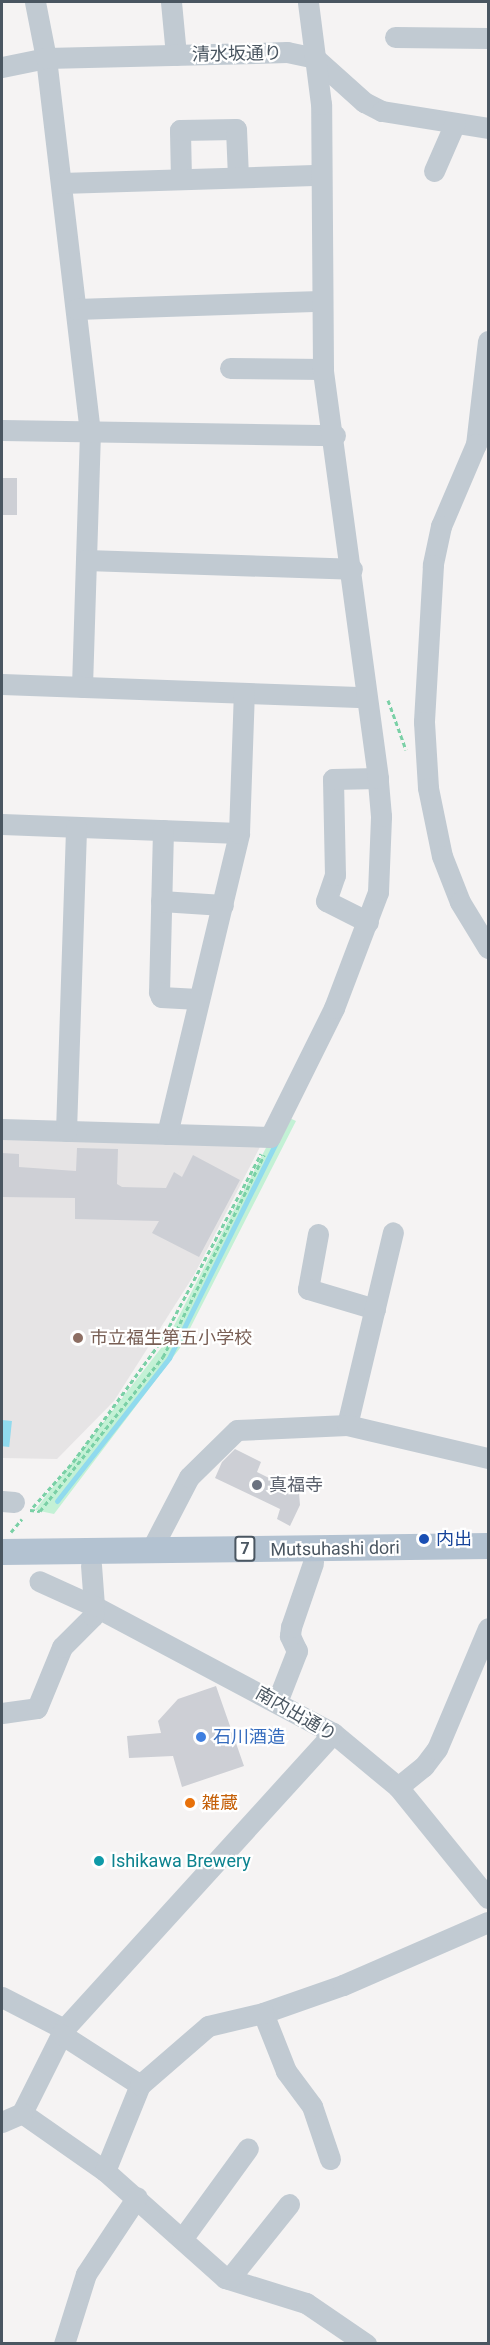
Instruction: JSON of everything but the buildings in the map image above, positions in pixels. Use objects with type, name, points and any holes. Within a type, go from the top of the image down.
[{"type":"main road","name":"Mutsuhashi dori","points":[[4,1544],[151,1550],[489,1546]]},
{"type":"main road","name":"Mutsuhashi dori","points":[[2,1566],[489,1560]]},
{"type":"street","points":[[35,2],[46,58],[90,432],[82,687]]},
{"type":"street","points":[[171,2],[176,55]]},
{"type":"street","points":[[2,1129],[270,1137],[334,1008],[378,892],[381,816],[378,778],[365,697],[335,435],[323,369],[321,104],[308,2]]},
{"type":"street","points":[[395,37],[489,39]]},
{"type":"street","name":"清水坂通り","points":[[2,67],[46,58],[287,52],[315,58],[372,106],[489,128]]},
{"type":"street","points":[[434,171],[454,123]]},
{"type":"street","points":[[181,179],[180,130],[236,129],[238,177]]},
{"type":"street","points":[[61,183],[321,175]]},
{"type":"street","points":[[76,309],[321,301]]},
{"type":"street","points":[[489,341],[487,377],[476,444],[441,526],[433,565],[424,722],[428,788],[442,856],[480,922],[489,948]]},
{"type":"street","points":[[231,368],[323,369]]},
{"type":"street","points":[[2,430],[335,435]]},
{"type":"street","points":[[86,560],[352,569]]},
{"type":"street","points":[[2,684],[365,697]]},
{"type":"street","points":[[167,1134],[239,833],[244,693]]},
{"type":"street","points":[[368,922],[326,901],[335,875],[333,779],[378,778]]},
{"type":"street","points":[[2,824],[239,833]]},
{"type":"street","points":[[66,1131],[76,827]]},
{"type":"street","points":[[164,830],[159,992],[161,997],[198,999]]},
{"type":"street","points":[[161,901],[223,905]]},
{"type":"street","points":[[347,1425],[393,1232]]},
{"type":"street","points":[[318,1234],[308,1289],[375,1309]]},
{"type":"street","points":[[151,1550],[189,1476],[237,1430],[347,1425],[489,1458]]},
{"type":"street","points":[[277,1702],[297,1651],[290,1636],[291,1627],[313,1563]]},
{"type":"street","points":[[2,1713],[36,1708],[62,1647],[88,1622],[94,1606],[91,1565]]},
{"type":"street","name":"南内出通り","points":[[39,1581],[94,1606],[333,1733],[398,1787],[489,1898]]},
{"type":"street","points":[[398,1787],[424,1766],[437,1749],[480,1675],[489,1628]]},
{"type":"street","points":[[2,2122],[22,2113],[63,2032],[333,1733]]},
{"type":"street","points":[[105,2171],[140,2085],[208,2026],[262,2013],[343,1985],[489,1923]]},
{"type":"street","points":[[2,1997],[63,2032],[140,2085]]},
{"type":"street","points":[[262,2013],[286,2071],[312,2106],[330,2159]]},
{"type":"street","points":[[22,2113],[105,2171],[229,2279],[306,2304],[366,2343]]},
{"type":"street","points":[[182,2239],[248,2148]]},
{"type":"street","points":[[63,2343],[86,2274],[137,2197]]},
{"type":"street","points":[[229,2279],[289,2205]]},
{"type":"path","points":[[15,1504],[40,1511],[163,1358],[270,1137]]},
{"type":"path","points":[[4,1544],[15,1504],[73,1462],[162,1340],[270,1137]]},
{"type":"shaded area","name":"市立福生第五小学校","points":[[2,1136],[261,1145],[194,1275],[114,1401],[57,1459],[2,1458]]},
{"type":"green space","points":[[283,1115],[296,1121],[180,1348],[54,1514],[35,1510],[165,1343]]},
{"type":"water","points":[[2,1420],[12,1421],[9,1447],[2,1446]]},
{"type":"waterway","points":[[57,1501],[169,1358],[276,1142]]},
{"type":"place","name":"市立福生第五小学校","points":[[78,1338]]},
{"type":"place","name":"真福寺","points":[[257,1485]]},
{"type":"place","name":"内出","points":[[424,1539]]},
{"type":"place","name":"石川酒造","points":[[201,1737]]},
{"type":"place","name":"雑蔵","points":[[190,1803]]},
{"type":"place","name":"Ishikawa Brewery","points":[[99,1861]]}]
